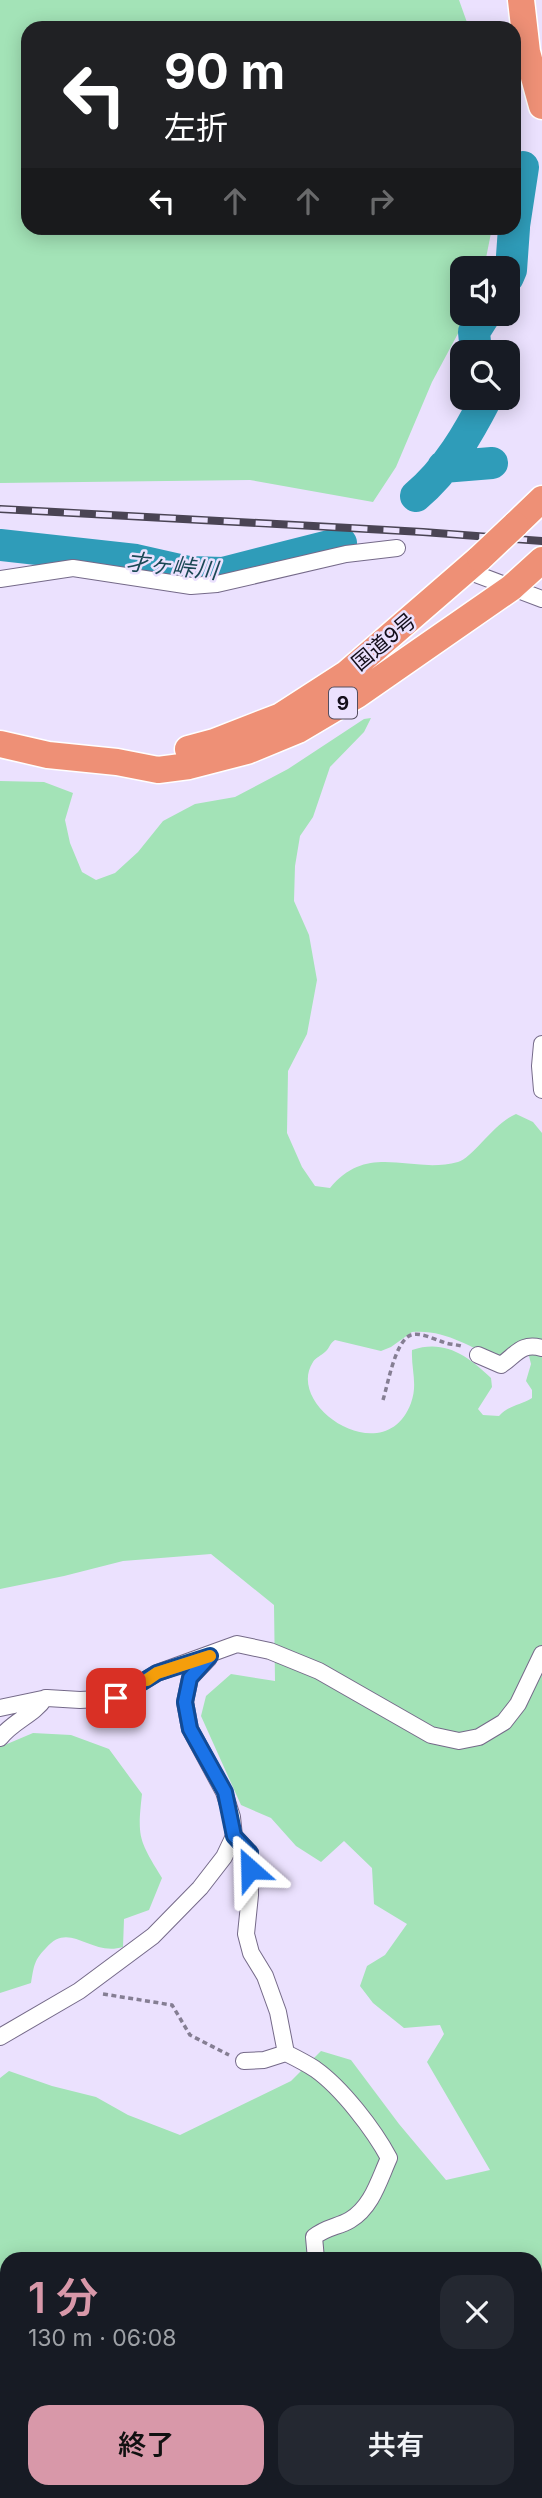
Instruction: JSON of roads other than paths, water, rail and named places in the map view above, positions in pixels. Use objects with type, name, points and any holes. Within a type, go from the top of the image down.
[{"type":"highway","points":[[522,0],[527,52],[542,106]]},
{"type":"highway","name":"国道9号","points":[[117,762],[160,756],[214,742],[281,716],[346,674],[542,499]]},
{"type":"highway","name":"国道9号","points":[[0,744],[48,755],[158,769],[189,766],[247,751],[298,730],[356,695],[511,588],[540,562]]},
{"type":"street","points":[[0,579],[73,568],[191,586],[217,584],[346,554],[397,548]]},
{"type":"street","points":[[472,564],[511,588],[542,599]]},
{"type":"street","points":[[542,1044],[542,1090]]},
{"type":"street","points":[[478,1355],[501,1366],[521,1348],[542,1348]]},
{"type":"street","points":[[0,1708],[45,1698],[116,1698],[157,1673],[237,1644],[270,1651],[319,1671],[431,1735],[458,1741],[479,1737],[504,1722],[518,1703],[542,1654]]},
{"type":"street","points":[[210,1656],[190,1678],[185,1702],[190,1729],[225,1792],[234,1836],[250,1853],[246,1934],[251,1953],[265,1976],[278,2012],[286,2053]]},
{"type":"street","points":[[0,1738],[39,1708],[45,1698]]},
{"type":"street","points":[[0,2037],[79,1991],[153,1936],[200,1888],[224,1857],[234,1836]]},
{"type":"street","points":[[244,2062],[264,2060],[286,2053],[315,2068],[336,2087],[379,2138],[388,2158],[366,2208],[347,2222],[324,2229],[314,2237],[317,2252]]},
{"type":"waterway","name":"才ヶ峠川","points":[[521,180],[523,167]]},
{"type":"waterway","name":"才ヶ峠川","points":[[512,256],[514,235]]},
{"type":"waterway","name":"才ヶ峠川","points":[[475,340],[474,332],[478,326]]},
{"type":"waterway","name":"才ヶ峠川","points":[[416,496],[438,474],[456,450],[480,410]]},
{"type":"waterway","points":[[443,467],[492,463]]},
{"type":"waterway","name":"才ヶ峠川","points":[[0,545],[136,560],[189,572],[223,573],[341,543]]},
{"type":"railway","points":[[0,509],[542,541]]}]
